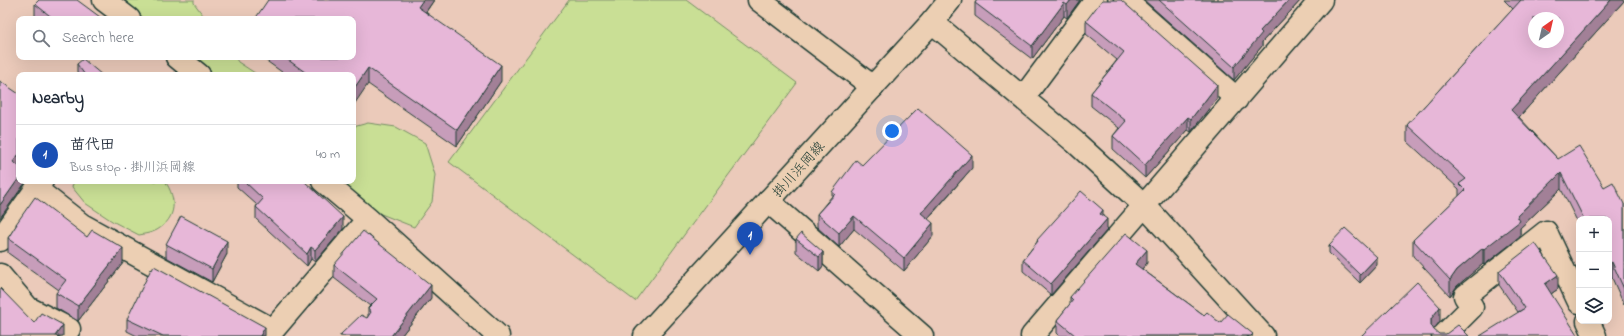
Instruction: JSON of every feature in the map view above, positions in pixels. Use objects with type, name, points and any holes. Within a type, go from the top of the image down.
[{"type":"street","points":[[104,0],[124,16]]},
{"type":"street","points":[[759,0],[873,87]]},
{"type":"street","name":"掛川浜岡線","points":[[645,336],[873,87],[950,0]]},
{"type":"street","points":[[1023,98],[1096,0]]},
{"type":"street","points":[[1125,0],[1237,99]]},
{"type":"street","points":[[1032,336],[1321,0]]},
{"type":"street","points":[[932,22],[1075,142],[1145,206],[1263,336]]},
{"type":"street","points":[[327,184],[368,219],[498,336]]},
{"type":"street","points":[[0,240],[39,185],[82,226],[273,330],[368,219]]},
{"type":"street","points":[[768,201],[922,336]]},
{"type":"street","points":[[1443,336],[1472,307],[1465,296],[1546,232],[1576,296]]},
{"type":"street","points":[[0,275],[28,308],[69,329]]},
{"type":"street","points":[[1589,324],[1595,336]]},
{"type":"green space","points":[[125,0],[194,0],[194,3],[204,16],[142,16]]},
{"type":"green space","points":[[569,0],[686,0],[797,83],[635,301],[449,162]]},
{"type":"green space","points":[[197,60],[237,60],[253,72],[211,72]]},
{"type":"green space","points":[[368,123],[396,127],[425,143],[435,175],[432,202],[414,227],[376,212],[338,184],[356,184],[356,126]]},
{"type":"green space","points":[[73,184],[167,184],[172,195],[173,208],[164,225],[150,233],[139,235],[112,221],[85,203],[72,187]]},
{"type":"building","points":[[39,0],[77,0],[99,16],[50,16],[35,4]]},
{"type":"building","points":[[268,0],[423,0],[418,7],[501,65],[457,130],[368,68],[356,86],[356,72],[305,72],[288,60],[356,60],[356,16],[257,16]]},
{"type":"building","points":[[977,0],[1071,0],[1067,5],[1064,3],[1032,46],[975,3]]},
{"type":"building","points":[[1102,0],[1121,0],[1217,85],[1191,119],[1188,117],[1145,165],[1113,136],[1126,121],[1091,93],[1124,52],[1086,21]]},
{"type":"building","points":[[1159,0],[1289,0],[1260,31],[1262,33],[1234,67]]},
{"type":"building","points":[[1521,0],[1611,0],[1511,110],[1558,159],[1579,146],[1604,187],[1613,182],[1624,204],[1624,289],[1612,262],[1612,216],[1582,216],[1561,173],[1517,216],[1520,221],[1484,249],[1483,248],[1457,270],[1450,280],[1413,240],[1465,190],[1459,184],[1466,179],[1407,125]]},
{"type":"building","points":[[84,60],[98,72],[83,72],[77,64]]},
{"type":"building","points":[[0,81],[16,92],[16,158],[13,162],[16,164],[16,182],[0,205]]},
{"type":"building","points":[[918,108],[972,155],[921,213],[933,223],[904,258],[854,216],[839,233],[817,214],[835,194],[832,192],[856,160],[862,165]]},
{"type":"building","points":[[247,184],[307,184],[343,217],[315,250],[311,247],[307,254],[256,207],[263,199]]},
{"type":"building","points":[[1081,191],[1103,210],[1100,214],[1107,219],[1051,284],[1023,260],[1038,241],[1037,240]]},
{"type":"building","points":[[35,197],[87,237],[92,230],[123,248],[78,306],[56,293],[66,280],[8,238]]},
{"type":"building","points":[[181,216],[227,241],[212,269],[166,244]]},
{"type":"building","points":[[1345,228],[1377,257],[1360,275],[1329,245]]},
{"type":"building","points":[[363,231],[431,285],[391,336],[340,335],[361,315],[367,318],[371,312],[368,308],[377,299],[334,265]]},
{"type":"building","points":[[801,233],[823,252],[819,257],[796,239]]},
{"type":"building","points":[[1126,233],[1147,250],[1135,264],[1204,315],[1207,312],[1220,323],[1228,314],[1253,334],[1251,336],[1076,336],[1057,320],[1073,300],[1070,297]]},
{"type":"building","points":[[1535,243],[1558,275],[1545,284],[1578,336],[1480,336],[1525,308],[1499,271]]},
{"type":"building","points":[[154,266],[265,327],[260,336],[163,336],[127,319],[151,269],[152,270]]},
{"type":"building","points":[[1417,282],[1440,307],[1431,319],[1431,325],[1434,330],[1439,334],[1446,334],[1458,325],[1469,336],[1361,336]]},
{"type":"building","points":[[0,288],[34,323],[41,313],[63,325],[55,336],[0,336]]},
{"type":"place","name":"苗代田","points":[[750,255]]}]
